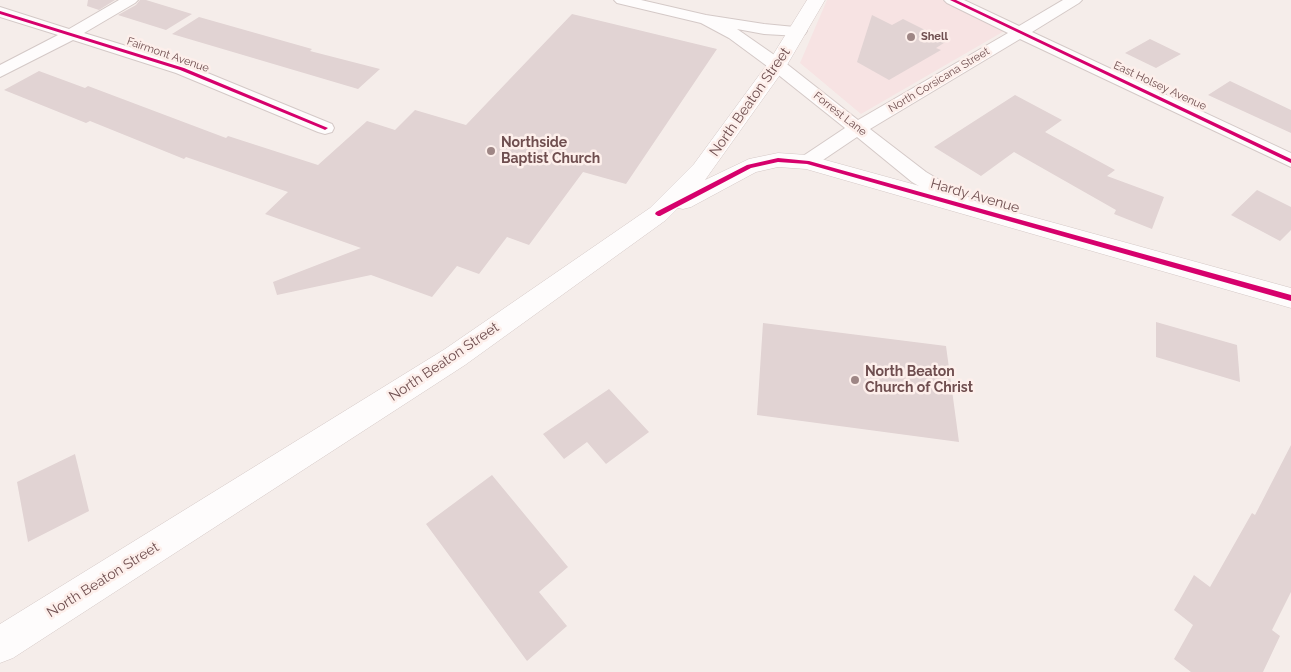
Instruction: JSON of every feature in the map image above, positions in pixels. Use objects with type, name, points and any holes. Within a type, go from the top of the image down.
[{"type":"main road","name":"North Beaton Street","points":[[0,645],[454,357],[658,214],[702,169],[777,65],[816,0]]},
{"type":"main road","name":"Hardy Avenue","points":[[658,214],[749,166],[778,160],[807,162],[1291,298]]},
{"type":"street","points":[[0,72],[70,35],[130,0]]},
{"type":"street","name":"Forrest Lane","points":[[622,0],[706,20],[764,29],[799,31]]},
{"type":"street","name":"East Holsey Avenue","points":[[952,0],[1291,161]]},
{"type":"street","name":"North Corsicana Street","points":[[807,162],[858,128],[1074,0]]},
{"type":"street","name":"Fairmont Avenue","points":[[0,12],[182,69],[326,128]]},
{"type":"street","name":"Forrest Lane","points":[[706,20],[735,35],[777,65],[919,177],[973,209]]},
{"type":"shaded area","points":[[827,0],[942,0],[1006,30],[861,114],[800,63]]},
{"type":"building","points":[[88,0],[115,0],[99,10],[87,6]]},
{"type":"building","points":[[140,0],[146,0],[192,14],[166,30],[118,15],[136,5]]},
{"type":"building","name":"Northside Baptist Church","points":[[572,14],[717,49],[626,184],[583,172],[529,245],[507,237],[479,274],[457,266],[432,297],[371,275],[277,295],[273,282],[361,248],[265,214],[288,192],[186,157],[184,159],[90,121],[86,123],[4,90],[39,71],[85,88],[88,86],[226,138],[228,136],[318,165],[367,121],[395,130],[415,110],[466,125]]},
{"type":"building","name":"Shell","points":[[872,15],[892,25],[903,19],[947,41],[936,48],[941,50],[889,80],[857,62]]},
{"type":"building","points":[[199,17],[312,49],[310,51],[380,69],[358,89],[172,34]]},
{"type":"building","points":[[1150,39],[1181,54],[1156,68],[1125,53]]},
{"type":"building","points":[[1230,81],[1291,110],[1291,133],[1208,95]]},
{"type":"building","points":[[1015,95],[1062,120],[1045,132],[1115,170],[1107,176],[1164,197],[1152,229],[1114,214],[1116,210],[1014,152],[981,176],[934,147]]},
{"type":"building","points":[[1257,190],[1291,207],[1291,230],[1280,241],[1231,215]]},
{"type":"building","points":[[1156,322],[1237,345],[1240,382],[1156,357]]},
{"type":"building","name":"North Beaton Church of Christ","points":[[763,323],[946,346],[959,442],[757,415]]},
{"type":"building","points":[[609,389],[649,432],[606,464],[587,442],[564,459],[543,434]]},
{"type":"building","points":[[1291,445],[1291,592],[1272,630],[1280,636],[1263,672],[1191,672],[1174,659],[1193,625],[1174,610],[1194,575],[1210,587],[1252,513],[1255,515]]},
{"type":"building","points":[[75,454],[89,511],[28,542],[17,482]]},
{"type":"building","points":[[492,475],[568,567],[539,592],[567,626],[527,661],[426,524]]},
{"type":"cycle path","points":[[952,0],[1291,161]]},
{"type":"cycle path","points":[[0,12],[182,69],[325,128]]},
{"type":"cycle path","points":[[658,214],[749,166],[778,160],[807,162],[1291,298]]},
{"type":"place","name":"Shell","points":[[911,37]]},
{"type":"place","name":"Northside Baptist Church","points":[[491,151]]},
{"type":"place","name":"North Beaton Church of Christ","points":[[855,380]]}]
